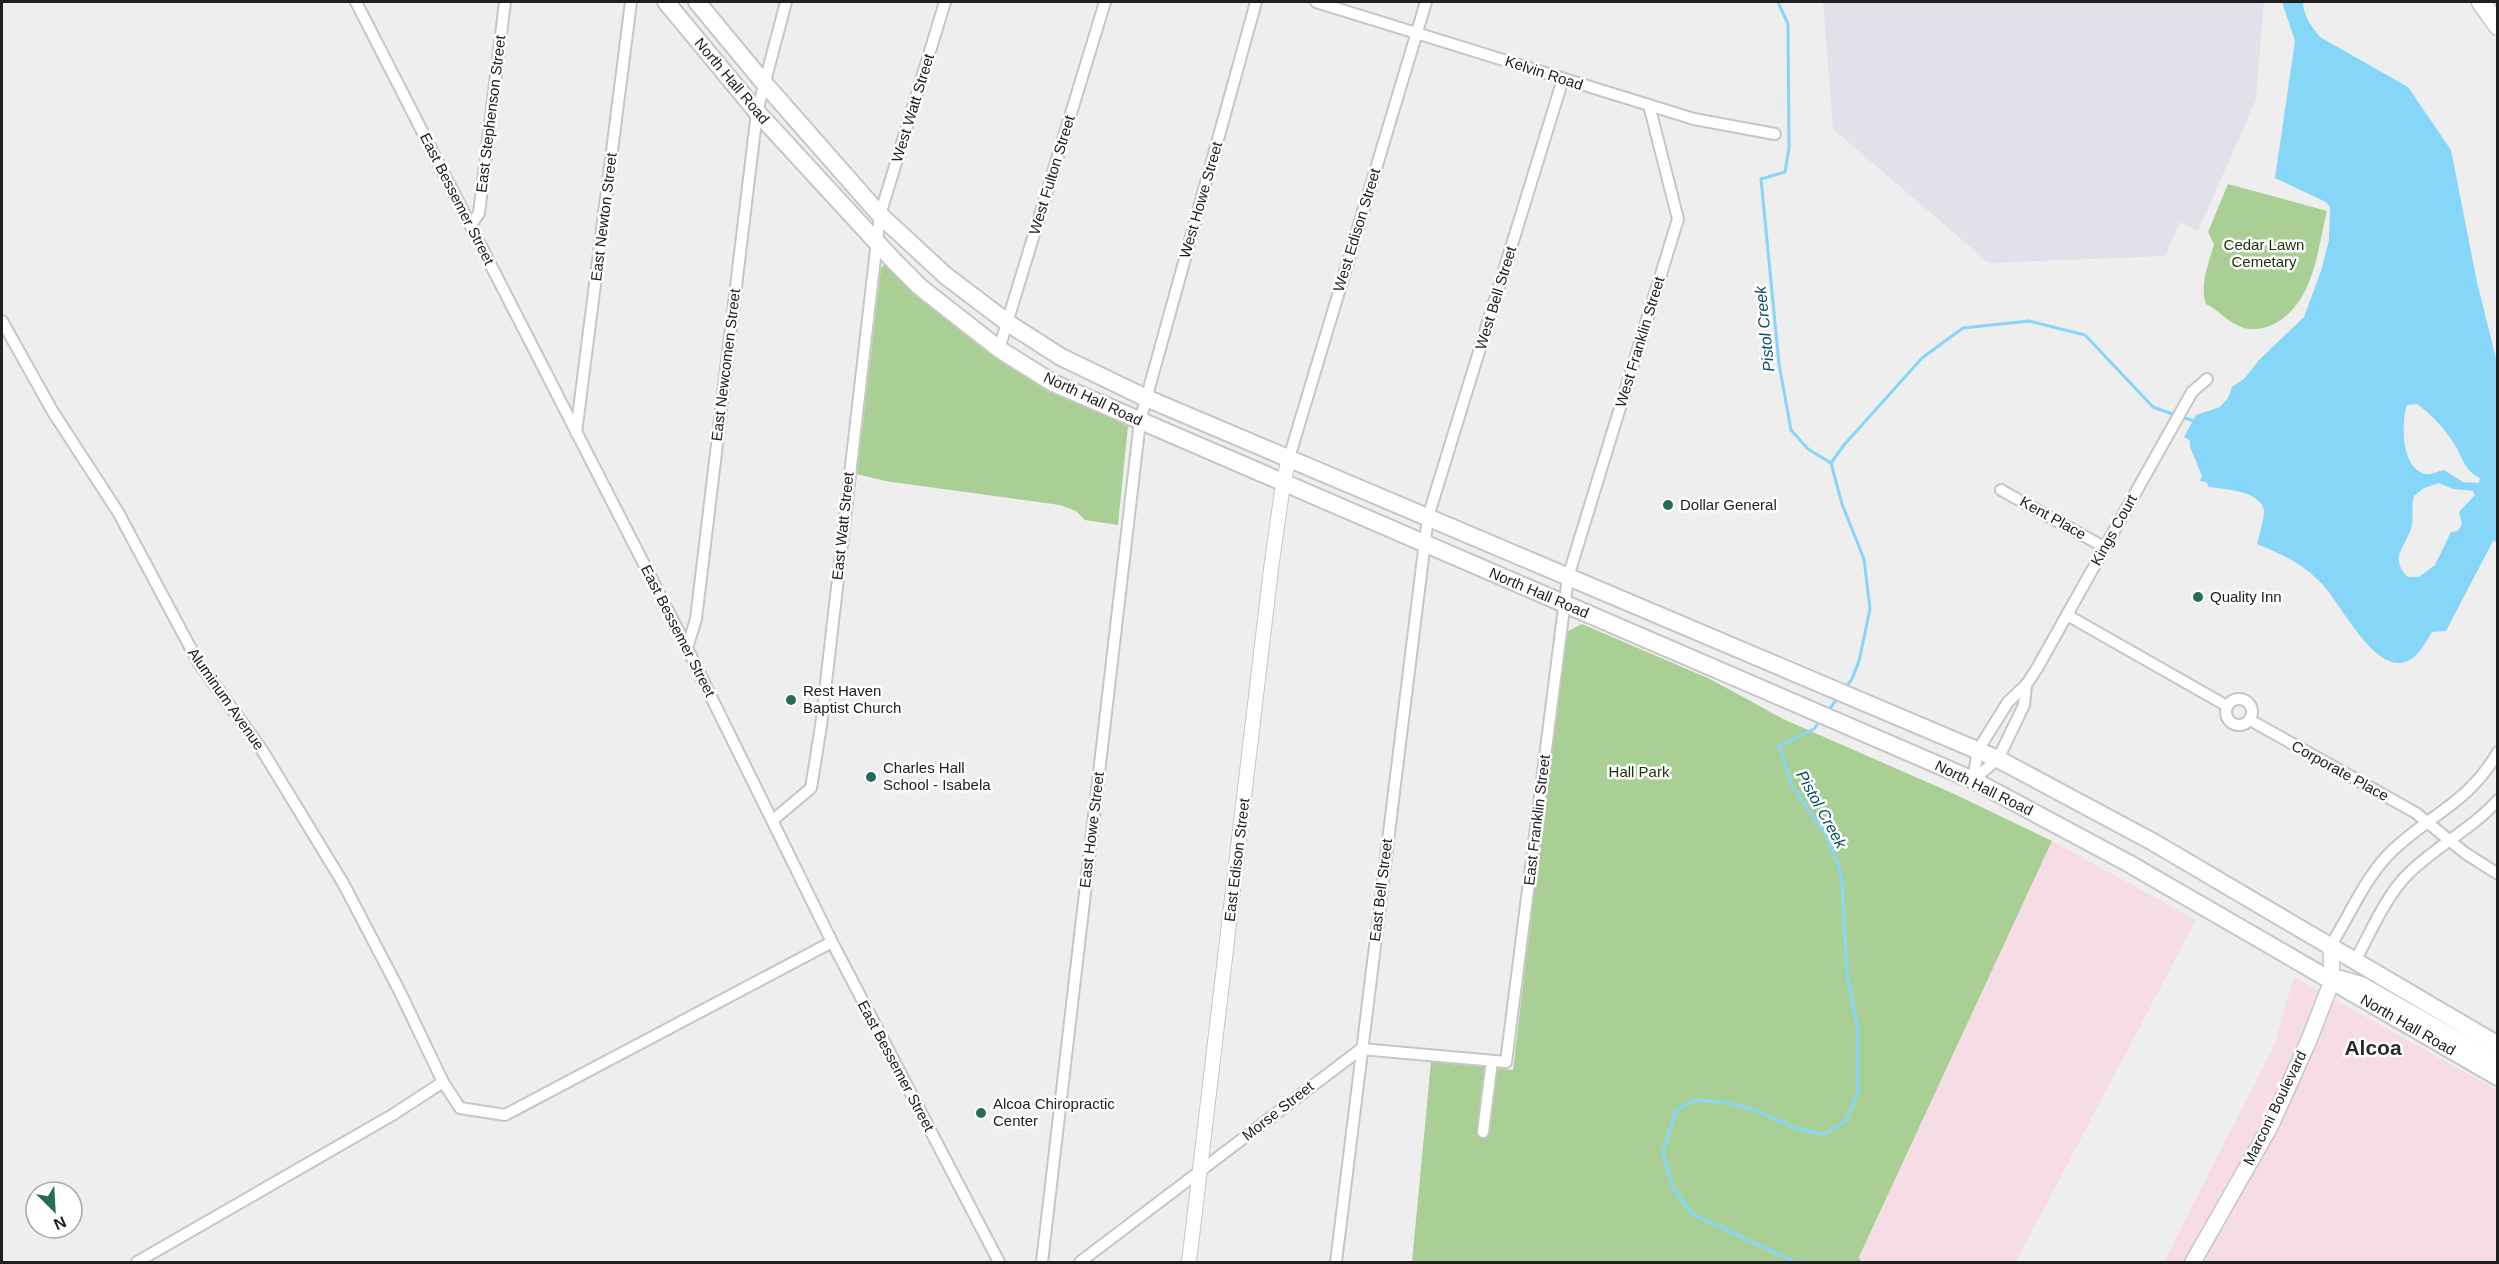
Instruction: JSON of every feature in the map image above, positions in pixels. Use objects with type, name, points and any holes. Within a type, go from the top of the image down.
[{"type":"highway","points":[[2481,2],[2498,26]]},
{"type":"main road","name":"North Hall Road","points":[[666,2],[757,112],[877,244],[920,286],[999,349],[1053,383],[1973,780],[2128,863],[2498,1077]]},
{"type":"main road","name":"North Hall Road","points":[[697,2],[764,83],[880,214],[946,276],[1008,323],[1061,357],[1146,398],[1998,759],[2047,783],[2153,842],[2498,1045]]},
{"type":"main road","name":"Marconi Boulevard","points":[[2193,1263],[2271,1125],[2332,981],[2331,945]]},
{"type":"main road","name":"Marconi Boulevard","points":[[2332,981],[2355,961]]},
{"type":"main road","points":[[2332,981],[2346,979],[2361,985],[2498,1063]]},
{"type":"street","name":"East Stephenson Street","points":[[471,225],[479,213],[505,2]]},
{"type":"street","name":"East Newton Street","points":[[576,433],[631,2]]},
{"type":"street","name":"East Newcomen Street","points":[[687,648],[696,619],[757,112],[786,2]]},
{"type":"street","name":"West Watt Street","points":[[880,214],[945,2]]},
{"type":"street","name":"West Fulton Street","points":[[999,349],[1105,2]]},
{"type":"street","name":"West Howe Street","points":[[1146,398],[1256,2]]},
{"type":"street","name":"Kelvin Road","points":[[1316,2],[1694,119],[1775,134]]},
{"type":"street","name":"West Edison Street","points":[[1289,459],[1426,2]]},
{"type":"street","name":"East Bessemer Street","points":[[360,4],[687,648],[832,942],[999,1263]]},
{"type":"street","name":"West Bell Street","points":[[1428,517],[1563,79]]},
{"type":"street","name":"West Franklin Street","points":[[1568,577],[1678,219],[1649,105]]},
{"type":"street","name":"East Watt Street","points":[[772,820],[812,788],[880,214]]},
{"type":"street","name":"Aluminum Avenue","points":[[2,321],[52,412],[118,512],[198,663],[262,750],[343,883],[400,992],[442,1082],[460,1108],[505,1115],[832,942]]},
{"type":"street","name":"Kings Court","points":[[1973,780],[1978,750],[2008,702],[2026,685],[2192,392],[2206,379]]},
{"type":"street","name":"East Howe Street","points":[[1042,1263],[1140,421],[1146,398]]},
{"type":"street","name":"East Edison Street","points":[[1189,1263],[1271,568],[1283,484],[1289,459]]},
{"type":"street","name":"Kent Place","points":[[2001,490],[2104,547]]},
{"type":"street","name":"East Bell Street","points":[[1336,1263],[1428,517]]},
{"type":"street","name":"East Franklin Street","points":[[1492,1061],[1506,1062],[1568,577]]},
{"type":"street","name":"Corporate Place","points":[[2067,615],[2227,706]]},
{"type":"street","name":"Kings Court","points":[[1973,780],[1998,759],[2024,705],[2026,685]]},
{"type":"street","name":"Corporate Place","points":[[2233,700],[2246,700],[2253,711],[2250,720],[2243,725],[2234,724],[2227,718],[2227,706],[2233,700]]},
{"type":"street","name":"Corporate Place","points":[[2250,720],[2429,822],[2498,874]]},
{"type":"street","points":[[2331,945],[2385,859],[2477,783],[2498,752]]},
{"type":"street","points":[[2355,961],[2390,898],[2406,876],[2477,820],[2498,800]]},
{"type":"street","points":[[1361,1049],[1492,1061],[1484,1132]]},
{"type":"street","name":"Morse Street","points":[[1080,1263],[1361,1049]]},
{"type":"street","points":[[137,1263],[394,1114],[442,1082]]},
{"type":"shaded area","points":[[1823,2],[2264,2],[2256,100],[2198,231],[2180,222],[2165,256],[1989,263],[1833,129]]},
{"type":"shaded area","points":[[2052,841],[2196,920],[2016,1262],[1861,1262],[1859,1258]]},
{"type":"shaded area","points":[[2294,977],[2497,1090],[2497,1262],[2164,1262],[2274,1045]]},
{"type":"green space","name":"Cedar Lawn Cemetary","points":[[2228,184],[2327,211],[2316,259],[2305,291],[2286,316],[2263,328],[2250,329],[2237,325],[2206,304],[2204,297],[2206,274],[2214,244],[2208,232]]},
{"type":"green space","points":[[885,264],[937,311],[1007,365],[1012,365],[1128,426],[1118,525],[1085,520],[1076,511],[1060,505],[885,481],[857,474],[881,268]]},
{"type":"green space","name":"Hall Park","points":[[1582,624],[1710,679],[1783,719],[1952,793],[2052,841],[1859,1257],[1861,1262],[1412,1262],[1431,1062],[1513,1070],[1564,640],[1568,631]]},
{"type":"water","points":[[2282,2],[2303,2],[2306,16],[2320,37],[2408,87],[2451,150],[2477,282],[2497,362],[2497,542],[2493,541],[2446,631],[2432,632],[2424,646],[2413,658],[2400,663],[2387,660],[2374,651],[2322,584],[2307,570],[2284,556],[2257,544],[2264,515],[2262,504],[2250,495],[2209,487],[2206,482],[2200,481],[2202,476],[2190,447],[2190,441],[2184,437],[2196,415],[2220,407],[2228,398],[2232,387],[2245,378],[2259,360],[2304,317],[2321,271],[2329,240],[2330,207],[2326,202],[2275,178],[2295,41]],"holes":[[[2417,404],[2445,431],[2467,467],[2480,478],[2479,483],[2463,482],[2444,470],[2425,474],[2411,463],[2405,444],[2405,413],[2407,405]],[[2439,483],[2453,489],[2473,491],[2475,495],[2459,512],[2462,524],[2458,531],[2451,532],[2435,565],[2419,577],[2408,577],[2402,570],[2399,559],[2411,529],[2414,496],[2424,488]]]},
{"type":"waterway","name":"Pistol Creek","points":[[1778,2],[1788,24],[1789,148],[1785,172],[1761,179],[1779,364],[1791,430],[1808,449],[1831,463],[1842,504],[1864,559],[1870,609],[1859,661],[1852,679],[1845,688]]},
{"type":"waterway","points":[[1831,463],[1844,445],[1922,358],[1963,328],[2029,321],[2085,335],[2153,407],[2175,415]]},
{"type":"waterway","points":[[2182,417],[2194,421]]},
{"type":"waterway","name":"Pistol Creek","points":[[1827,712],[1838,698]]},
{"type":"waterway","name":"Pistol Creek","points":[[1795,1262],[1692,1214],[1673,1188],[1663,1153],[1676,1110],[1694,1100],[1722,1102],[1755,1110],[1797,1129],[1824,1134],[1845,1122],[1858,1093],[1858,1030],[1847,974],[1839,866],[1827,837],[1792,786],[1779,746],[1814,729],[1821,719]]},
{"type":"place","name":"Dollar General","points":[[1668,505]]},
{"type":"place","name":"Quality Inn","points":[[2198,597]]},
{"type":"place","name":"Rest Haven Baptist Church","points":[[791,700]]},
{"type":"place","name":"Charles Hall School - Isabela","points":[[871,777]]},
{"type":"place","name":"Alcoa Chiropractic Center","points":[[981,1113]]},
{"type":"district","name":"Alcoa","points":[[2373,1048]]}]
